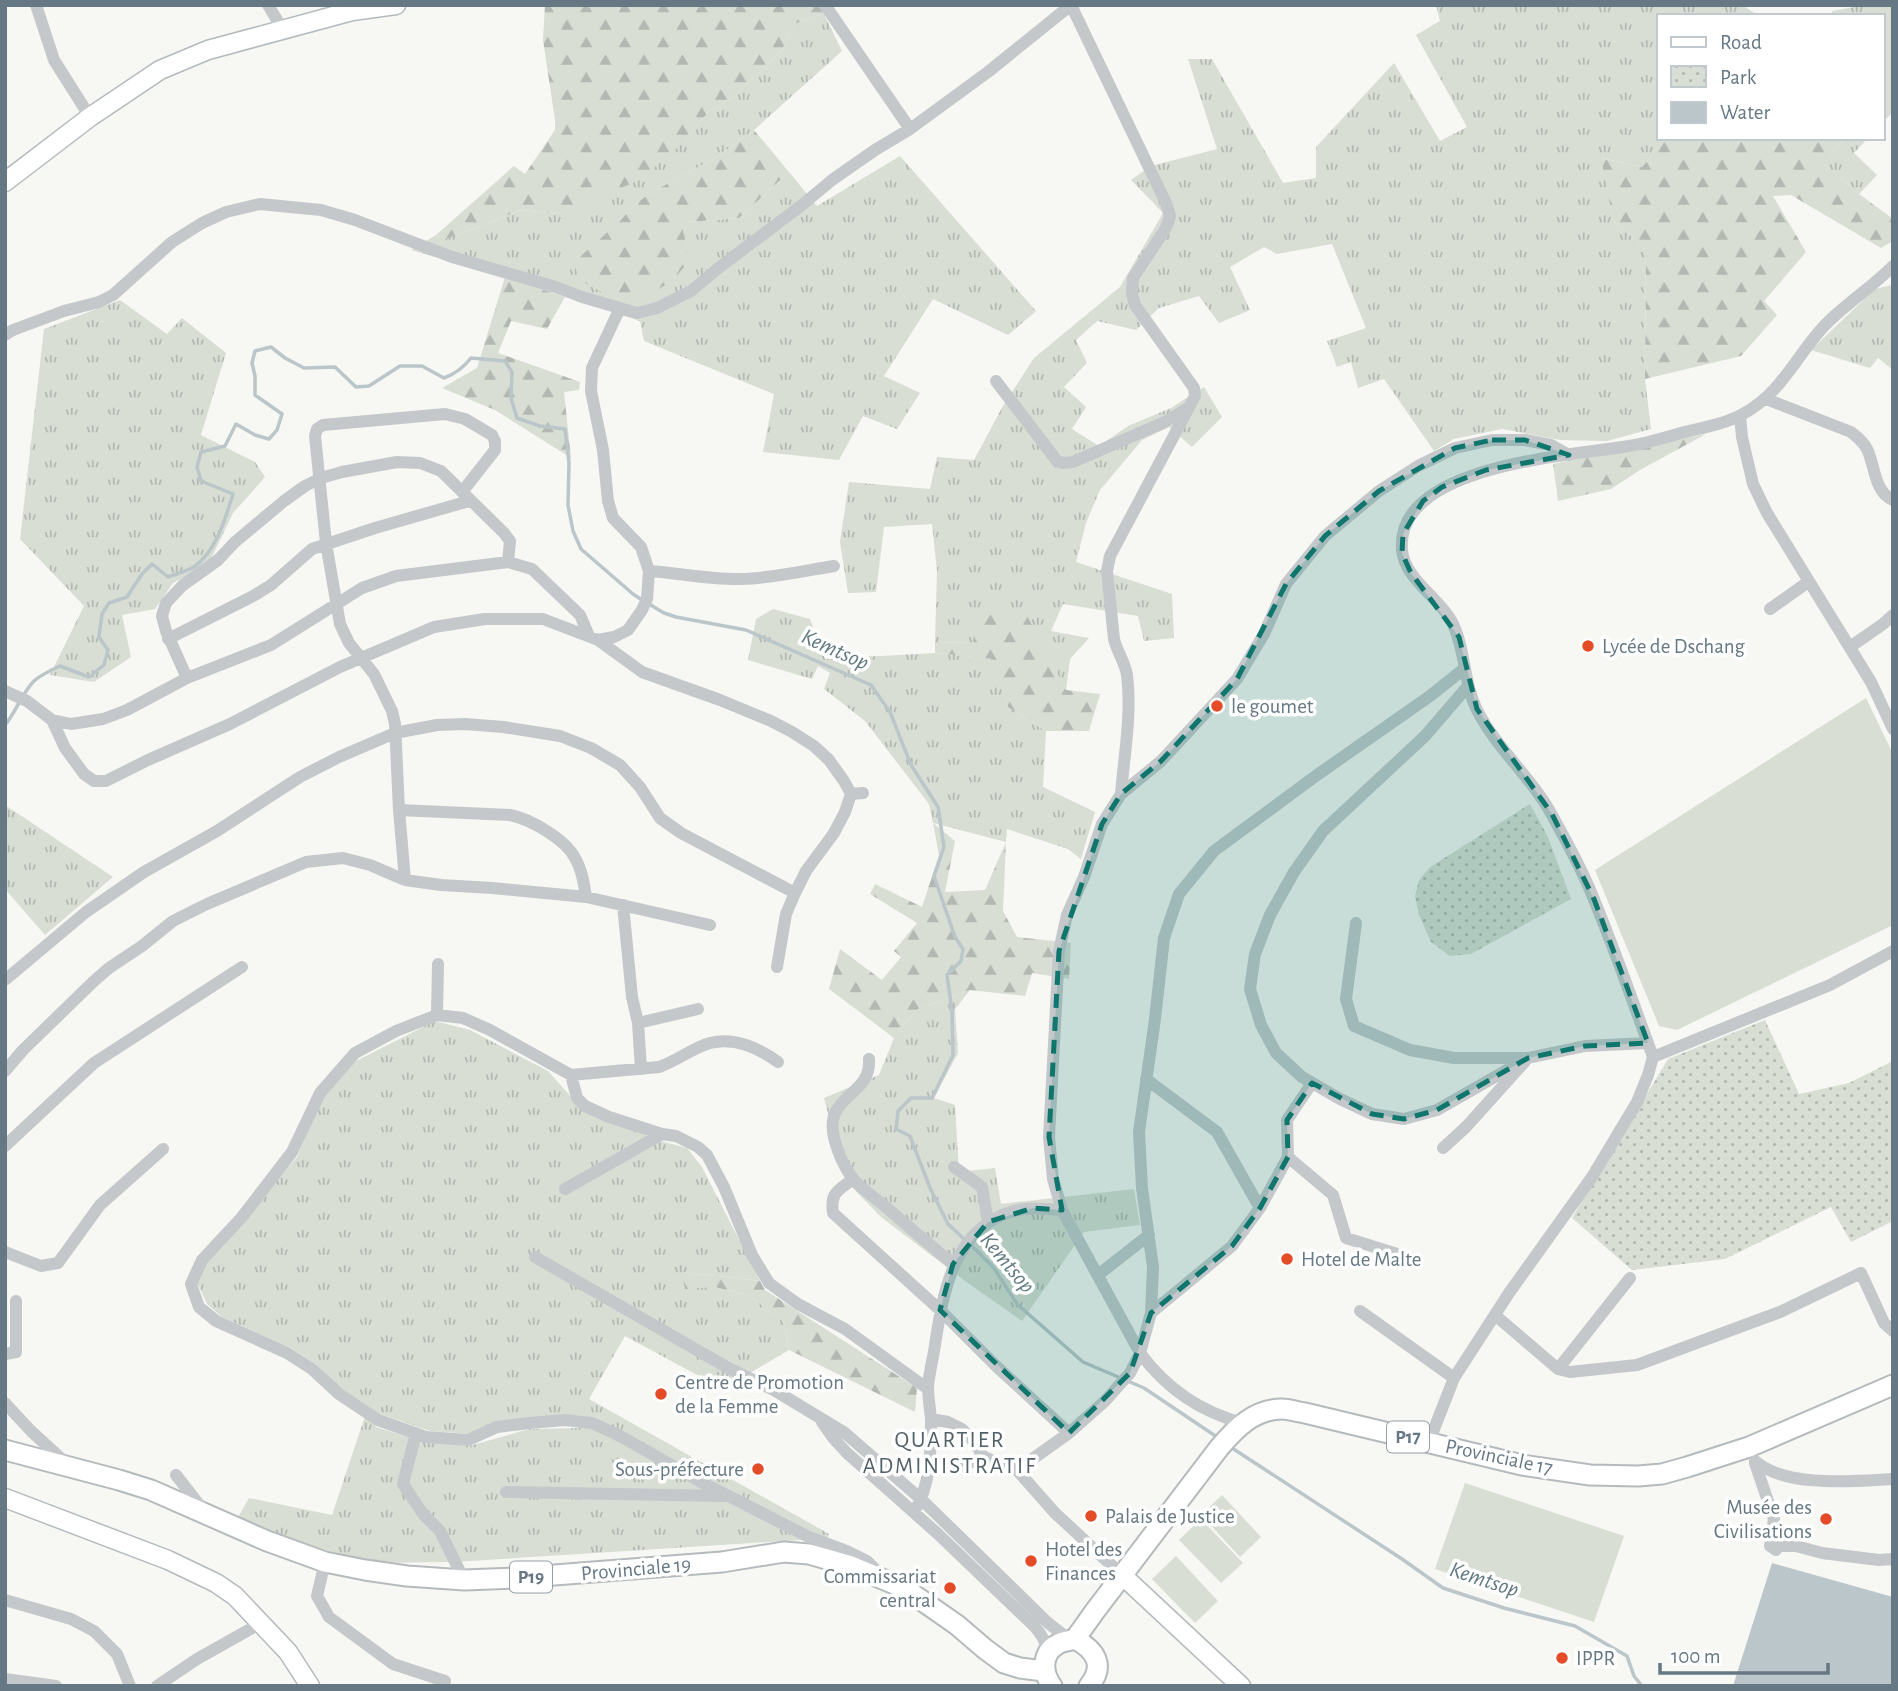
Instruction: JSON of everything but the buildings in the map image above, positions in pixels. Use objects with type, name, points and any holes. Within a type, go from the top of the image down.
[{"type":"main road","name":"Provinciale 17","points":[[1231,1435],[1261,1414],[1280,1409],[1318,1415],[1522,1465],[1590,1475],[1662,1474],[1752,1454],[1893,1385]]},
{"type":"main road","points":[[1048,1670],[1057,1644],[1073,1640],[1231,1435]]},
{"type":"main road","name":"Provinciale 19","points":[[5,1450],[151,1490],[267,1541],[325,1562],[434,1579],[464,1580],[625,1571],[722,1562],[784,1552],[809,1554],[831,1559],[904,1588],[1004,1663],[1020,1668],[1048,1670]]},
{"type":"main road","points":[[1073,1640],[1092,1651],[1096,1659],[1097,1680]]},
{"type":"street","points":[[36,5],[54,60],[90,117]]},
{"type":"street","points":[[268,5],[283,30]]},
{"type":"street","points":[[5,182],[90,117],[160,71],[208,50],[352,11],[396,5]]},
{"type":"street","points":[[825,5],[911,130]]},
{"type":"street","points":[[5,335],[64,311],[100,302],[113,295],[172,242],[202,223],[226,212],[260,204],[321,210],[380,228],[452,257],[556,286],[582,297],[637,313],[657,308],[691,291],[832,180],[875,150],[911,130],[1071,5],[1166,203],[1170,216],[1166,228],[1133,278],[1132,294],[1135,305],[1194,388],[1195,396],[1110,556],[1107,571],[1114,639],[1127,672],[1121,794]]},
{"type":"street","points":[[1429,1442],[1454,1378],[1592,1177],[1637,1102],[1653,1056],[1594,899],[1552,814],[1494,739],[1477,709],[1468,686],[1459,637],[1449,617],[1411,573],[1402,552],[1403,534],[1409,519],[1423,501],[1442,487],[1486,470],[1632,446],[1740,416],[1766,399],[1825,325],[1891,270]]},
{"type":"street","points":[[593,638],[614,637],[628,630],[648,599],[649,571],[641,547],[613,518],[608,501],[603,450],[591,391],[592,368],[620,308]]},
{"type":"street","points":[[996,381],[1057,461],[1063,463],[1073,462],[1165,422],[1189,407]]},
{"type":"street","points":[[1766,399],[1851,432],[1862,441],[1868,452],[1882,493],[1893,500]]},
{"type":"street","points":[[168,639],[256,596],[312,549],[326,543],[466,496],[495,450],[492,435],[465,419],[445,414],[323,425],[317,429],[315,436],[326,543],[340,624],[349,643],[374,674],[392,710],[405,880]]},
{"type":"street","points":[[1740,416],[1753,484],[1767,513],[1871,682],[1893,729]]},
{"type":"street","points":[[1231,1435],[1221,1417],[1179,1393],[1153,1371],[1140,1353],[1062,1210],[1053,1179],[1049,1137],[1059,951],[1067,915],[1084,877],[1102,824],[1121,794],[1161,761],[1237,679],[1264,634],[1286,584],[1325,536],[1379,491],[1455,448],[1492,440],[1525,440],[1551,445],[1569,455]]},
{"type":"street","points":[[187,678],[168,639],[162,616],[166,603],[183,585],[218,560],[284,501],[321,478],[397,462],[420,463],[441,471],[510,541],[508,562]]},
{"type":"street","points":[[16,696],[52,720],[71,724],[103,719],[127,710],[187,678],[271,645],[362,588],[396,576],[508,562],[532,569],[580,615],[593,638]]},
{"type":"street","points":[[649,571],[742,579],[834,566]]},
{"type":"street","points":[[1770,609],[1808,582]]},
{"type":"street","points":[[1850,647],[1893,615]]},
{"type":"street","points":[[52,720],[65,748],[84,774],[94,781],[106,781],[230,724],[340,667],[434,627],[485,619],[543,619],[593,638],[642,672],[720,700],[792,732],[814,746],[829,760],[857,794],[795,892],[786,914],[777,967]]},
{"type":"street","points":[[1017,1470],[1069,1433],[1105,1401],[1126,1378],[1140,1353],[1151,1313],[1153,1267],[1142,1188],[1139,1132],[1164,938],[1179,894],[1214,851],[1465,668]]},
{"type":"street","points":[[1468,686],[1425,736],[1323,831],[1294,873],[1270,915],[1255,954],[1250,989],[1261,1025],[1276,1053],[1302,1077],[1372,1114],[1404,1119],[1437,1110],[1528,1058]]},
{"type":"street","points":[[5,980],[86,912],[144,872],[217,831],[300,778],[395,733],[438,725],[503,727],[560,736],[591,748],[620,765],[640,787],[660,818],[681,833],[795,892]]},
{"type":"street","points":[[399,810],[521,817],[556,838],[575,858],[586,897]]},
{"type":"street","points":[[5,1071],[23,1050],[109,968],[173,921],[306,862],[343,858],[370,865],[405,880],[586,897],[710,925]]},
{"type":"street","points":[[623,905],[641,1069]]},
{"type":"street","points":[[1356,923],[1346,999],[1354,1026],[1410,1050],[1454,1058],[1528,1058],[1585,1046],[1648,1043]]},
{"type":"street","points":[[1653,1056],[1830,985],[1893,951]]},
{"type":"street","points":[[437,1015],[438,964]]},
{"type":"street","points":[[5,1146],[94,1063],[242,967]]},
{"type":"street","points":[[638,1023],[698,1009]]},
{"type":"street","points":[[778,1062],[763,1051],[748,1045],[710,1043],[659,1067],[571,1075],[490,1030],[463,1018],[437,1015],[397,1031],[355,1053],[320,1093],[292,1152],[242,1217],[202,1260],[191,1284],[199,1307],[216,1321],[288,1353],[312,1369],[339,1394],[378,1420],[426,1437],[468,1440],[498,1427],[519,1424],[565,1420],[592,1423],[807,1536],[867,1561],[888,1581]]},
{"type":"street","points":[[1443,1148],[1466,1127],[1528,1058]]},
{"type":"street","points":[[870,1059],[868,1074],[834,1116],[833,1134],[838,1151],[853,1180],[953,1264]]},
{"type":"street","points":[[571,1075],[577,1098],[585,1106],[662,1135],[689,1141],[707,1156],[724,1187],[752,1255],[769,1283],[798,1304],[845,1329],[928,1389]]},
{"type":"street","points":[[1146,1079],[1217,1132],[1260,1208]]},
{"type":"street","points":[[1151,1313],[1232,1246],[1260,1208],[1288,1157],[1287,1120],[1312,1083]]},
{"type":"street","points":[[565,1189],[662,1135]]},
{"type":"street","points":[[5,1252],[41,1266],[58,1264],[100,1205],[163,1149]]},
{"type":"street","points":[[1288,1157],[1333,1195],[1346,1238],[1410,1258]]},
{"type":"street","points":[[954,1167],[982,1187],[988,1222]]},
{"type":"street","points":[[853,1180],[836,1192],[831,1201],[833,1213],[1069,1433]]},
{"type":"street","points":[[914,1512],[922,1500],[929,1466],[931,1419],[928,1389],[940,1310],[953,1264],[970,1239],[988,1222],[1012,1211],[1033,1208],[1062,1210]]},
{"type":"street","points":[[1098,1275],[1149,1235]]},
{"type":"street","points":[[535,1257],[730,1369],[774,1390],[845,1433],[922,1500],[1047,1622],[1073,1640]]},
{"type":"street","points":[[1495,1315],[1558,1368],[1570,1372],[1637,1365],[1780,1312],[1861,1273],[1884,1323],[1893,1331]]},
{"type":"street","points":[[1558,1368],[1630,1278]]},
{"type":"street","points":[[5,1354],[16,1352],[16,1301]]},
{"type":"street","points":[[1360,1311],[1454,1378]]},
{"type":"street","points":[[5,1403],[70,1467]]},
{"type":"street","points":[[820,1419],[847,1453],[914,1512],[1035,1627],[1046,1644],[1048,1670]]},
{"type":"street","points":[[931,1419],[948,1422],[962,1429],[984,1457],[1017,1470],[1055,1513],[1241,1686]]},
{"type":"street","points":[[416,1433],[403,1484],[423,1514],[440,1531],[464,1580]]},
{"type":"street","points":[[1752,1454],[1763,1468],[1780,1475],[1845,1482],[1893,1479]]},
{"type":"street","points":[[1752,1454],[1774,1518],[1775,1549],[1796,1546],[1834,1555],[1893,1559]]},
{"type":"street","points":[[929,1466],[946,1469],[963,1466],[984,1457]]},
{"type":"street","points":[[176,1475],[206,1514]]},
{"type":"street","points":[[506,1492],[729,1496]]},
{"type":"street","points":[[5,1498],[168,1560],[216,1583],[235,1596],[288,1652],[310,1686]]},
{"type":"street","points":[[325,1562],[317,1596],[329,1617],[393,1664],[446,1681]]},
{"type":"street","points":[[5,1600],[71,1619],[94,1631],[117,1654],[130,1686]]},
{"type":"street","points":[[157,1686],[197,1658],[261,1623]]},
{"type":"street","points":[[5,1679],[56,1686]]},
{"type":"highlighted area","points":[[1492,440],[1525,440],[1569,455],[1486,470],[1442,487],[1423,501],[1403,534],[1402,553],[1411,573],[1459,637],[1477,709],[1552,814],[1594,899],[1648,1043],[1585,1046],[1528,1058],[1437,1110],[1404,1119],[1372,1114],[1312,1083],[1287,1120],[1288,1157],[1260,1208],[1232,1246],[1151,1313],[1130,1373],[1069,1433],[940,1310],[953,1264],[988,1222],[1033,1208],[1062,1210],[1049,1137],[1059,951],[1102,824],[1121,794],[1161,761],[1237,679],[1286,584],[1325,536],[1379,491],[1455,448]]},
{"type":"green space","points":[[545,5],[818,5],[824,14],[794,24],[782,50],[734,97],[709,111],[685,141],[640,180],[558,214],[521,210],[447,239],[436,235],[514,166],[525,174],[555,130],[543,40]]},
{"type":"green space","points":[[1436,5],[1742,5],[1756,14],[1657,14],[1657,140],[1665,140],[1642,167],[1602,158],[1613,220],[1646,249],[1645,379],[1651,429],[1607,441],[1560,440],[1502,429],[1454,439],[1434,451],[1384,379],[1358,388],[1351,362],[1337,367],[1327,341],[1366,328],[1332,244],[1277,254],[1264,247],[1230,267],[1250,310],[1219,323],[1199,296],[1159,308],[1136,330],[1097,321],[1076,340],[1087,363],[1064,387],[1086,407],[1072,429],[1099,446],[1128,426],[1171,408],[1204,387],[1222,417],[1192,447],[1169,427],[1142,440],[1100,490],[1086,523],[1076,562],[1172,594],[1174,638],[1144,641],[1138,616],[1063,604],[1051,631],[1089,638],[1070,659],[1066,690],[1023,610],[973,643],[935,642],[937,571],[932,524],[884,527],[876,592],[848,593],[840,542],[849,482],[930,489],[937,457],[974,460],[1003,406],[1034,358],[1120,287],[1163,213],[1131,180],[1151,166],[1217,149],[1188,59],[1212,59],[1283,183],[1316,178],[1316,147],[1394,63],[1440,141],[1467,127],[1416,35],[1440,21]]},
{"type":"green space","points":[[1866,5],[1893,5],[1893,112],[1884,121],[1884,14],[1832,14],[1832,11]]},
{"type":"green space","points":[[824,14],[842,51],[754,130],[714,159],[650,193],[620,221],[687,247],[683,230],[688,222],[739,218],[789,172],[817,206],[900,156],[1036,311],[1008,335],[933,299],[884,376],[920,393],[897,429],[863,416],[839,460],[763,452],[774,394],[644,341],[640,321],[411,250],[436,235],[447,239],[521,210],[558,214],[685,141],[709,111],[734,97],[782,50],[794,24]]},
{"type":"green space","points":[[754,130],[789,172],[739,218],[688,222],[683,230],[687,247],[685,266],[673,280],[648,296],[628,300],[609,296],[581,281],[573,263],[633,206],[650,193],[714,159]]},
{"type":"green space","points":[[1665,140],[1843,140],[1824,164],[1893,219],[1893,241],[1881,248],[1791,195],[1773,196],[1806,252],[1764,301],[1777,315],[1741,356],[1645,379],[1646,249],[1613,220],[1601,158],[1642,167]]},
{"type":"green space","points":[[1843,140],[1866,140],[1854,153],[1877,175],[1859,194],[1824,164]]},
{"type":"green space","points":[[505,277],[565,297],[547,329],[511,321],[498,353],[580,382],[579,390],[564,392],[571,458],[495,410],[442,388],[477,368]]},
{"type":"green space","points":[[1892,285],[1893,370],[1878,358],[1870,368],[1811,350],[1875,289]]},
{"type":"green space","points":[[120,300],[167,334],[182,318],[226,353],[201,435],[255,462],[265,477],[233,513],[209,563],[173,583],[155,609],[122,615],[131,657],[94,682],[50,675],[84,606],[20,539],[44,329]]},
{"type":"green space","points":[[1706,434],[1611,489],[1558,501],[1553,464]]},
{"type":"green space","points":[[773,609],[810,619],[825,659],[935,653],[994,659],[1008,707],[1046,731],[1043,787],[1095,812],[1081,859],[1068,849],[1007,829],[1006,842],[933,823],[929,804],[865,721],[824,689],[830,673],[818,666],[812,679],[748,660],[756,619]]},
{"type":"green space","points":[[1024,610],[1066,690],[1100,694],[1089,731],[1046,731],[1008,707],[993,659],[935,653],[935,642],[973,643],[977,612]]},
{"type":"green space","points":[[1866,698],[1893,754],[1893,925],[1677,1030],[1659,1026],[1595,870]]},
{"type":"green space","points":[[1530,804],[1548,837],[1571,899],[1471,954],[1450,956],[1431,942],[1419,915],[1415,896],[1419,880],[1430,867]]},
{"type":"green space","points":[[5,805],[113,877],[45,935],[5,889]]},
{"type":"green space","points":[[933,823],[955,841],[945,892],[985,890],[1006,842],[1003,911],[1017,937],[1071,943],[1069,979],[1032,973],[1025,996],[970,990],[916,1010],[894,1038],[829,989],[840,949],[882,980],[901,957],[894,951],[917,923],[870,894],[875,884],[922,907],[939,855]]},
{"type":"green space","points":[[970,990],[955,1009],[958,1053],[934,1098],[955,1105],[959,1172],[995,1168],[1001,1204],[1134,1189],[1140,1225],[1084,1232],[1022,1321],[881,1217],[846,1181],[824,1098],[879,1075],[894,1038],[916,1010]]},
{"type":"green space","points":[[1765,1020],[1799,1094],[1849,1083],[1893,1061],[1893,1221],[1851,1242],[1831,1207],[1725,1259],[1632,1270],[1572,1218],[1668,1059]]},
{"type":"green space","points":[[435,1021],[470,1030],[548,1071],[581,1108],[657,1140],[687,1148],[702,1167],[760,1281],[682,1272],[715,1287],[750,1296],[784,1322],[789,1350],[723,1389],[625,1336],[589,1399],[829,1534],[825,1548],[801,1540],[454,1562],[369,1563],[237,1519],[249,1498],[332,1515],[367,1410],[341,1392],[317,1365],[291,1348],[222,1317],[207,1304],[197,1282],[206,1263],[297,1157],[323,1097],[356,1061]],"holes":[[[368,1410],[430,1431],[471,1434],[498,1422],[583,1416],[579,1428],[529,1429],[469,1446],[424,1442],[376,1427]]]},
{"type":"green space","points":[[682,1272],[760,1281],[765,1290],[917,1388],[915,1412],[789,1350],[784,1322],[750,1296],[715,1287],[685,1289]]},
{"type":"green space","points":[[1465,1483],[1624,1536],[1594,1622],[1435,1569]]},
{"type":"green space","points":[[1222,1495],[1261,1537],[1240,1557],[1201,1515]]},
{"type":"green space","points":[[1201,1519],[1243,1563],[1221,1583],[1179,1540]]},
{"type":"green space","points":[[1176,1556],[1218,1601],[1195,1623],[1152,1579]]},
{"type":"water","points":[[1772,1563],[1893,1597],[1893,1686],[1733,1686]]},
{"type":"waterway","name":"Kemtsop","points":[[5,725],[30,686],[43,674],[60,666],[89,677],[104,665],[108,650],[99,637],[102,614],[109,603],[127,597],[152,564],[168,577],[194,567],[209,552],[219,534],[233,494],[201,481],[197,467],[201,452],[225,446],[236,424],[255,435],[269,439],[277,430],[282,414],[255,395],[252,363],[255,351],[271,347],[304,368],[335,367],[356,387],[369,386],[400,366],[422,366],[444,378],[459,370],[471,358],[505,361],[512,372],[511,398],[517,418],[540,426],[565,429],[569,463],[568,505],[573,531],[581,549],[642,600]]},
{"type":"waterway","name":"Kemtsop","points":[[649,604],[676,617],[746,630],[871,685],[890,712],[911,765],[938,807],[944,847],[934,876],[955,937],[963,949],[961,961],[947,975],[952,1011],[953,1055],[932,1098],[911,1098],[898,1111],[896,1129],[910,1136],[930,1188],[948,1224],[965,1240]]},
{"type":"waterway","name":"Kemtsop","points":[[971,1245],[994,1268],[1017,1304],[1083,1362],[1144,1388],[1220,1439]]},
{"type":"waterway","name":"Kemtsop","points":[[1229,1446],[1443,1588],[1504,1608],[1575,1626],[1627,1656],[1634,1676],[1642,1686]]},
{"type":"place","name":"Lycée de Dschang","points":[[1588,646]]},
{"type":"place","name":"le goumet","points":[[1217,706]]},
{"type":"place","name":"Hotel de Malte","points":[[1287,1259]]},
{"type":"place","name":"Centre de Promotion de la Femme","points":[[661,1394]]},
{"type":"place","name":"Sous-préfecture","points":[[758,1469]]},
{"type":"place","name":"Palais de Justice","points":[[1091,1516]]},
{"type":"place","name":"Musée des Civilisations","points":[[1826,1519]]},
{"type":"place","name":"Hotel des Finances","points":[[1031,1561]]},
{"type":"place","name":"Commissariat central","points":[[950,1588]]},
{"type":"place","name":"IPPR","points":[[1562,1658]]},
{"type":"district","name":"QUARTIER ADMINISTRATIF","points":[[950,1453]]}]
